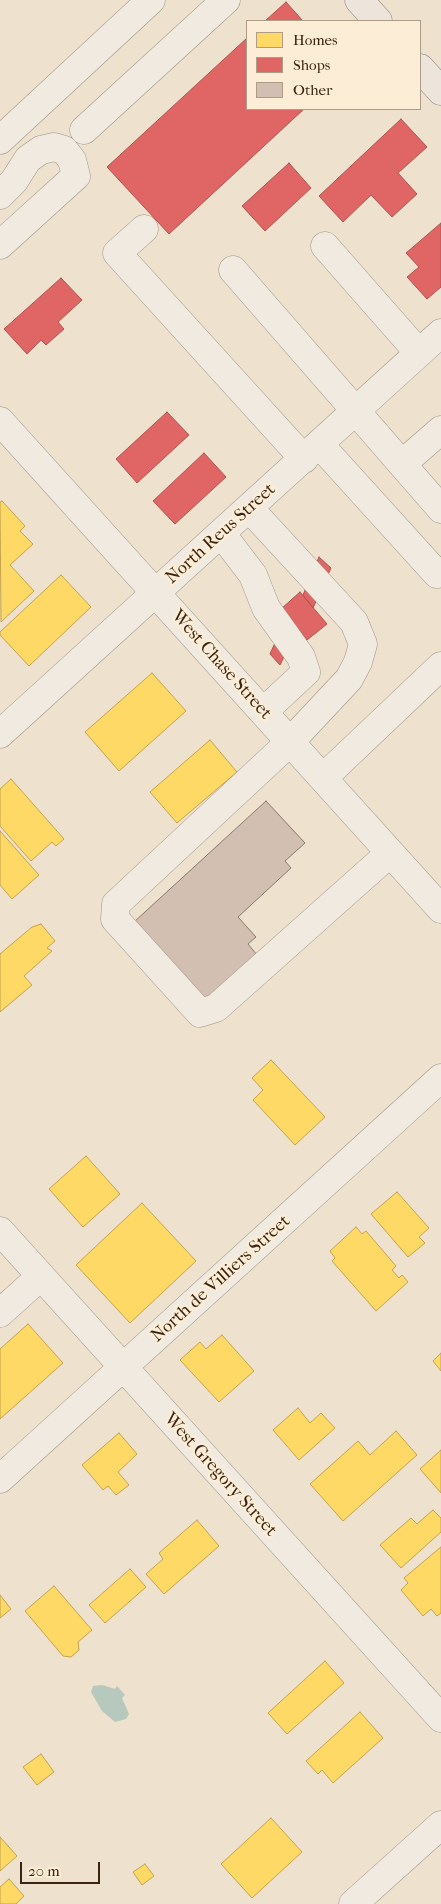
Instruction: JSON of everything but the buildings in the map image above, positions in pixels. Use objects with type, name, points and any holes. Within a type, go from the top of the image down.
[{"type":"main road","points":[[358,0],[377,20]]},
{"type":"main road","points":[[421,69],[441,91]]},
{"type":"street","points":[[0,140],[151,0]]},
{"type":"street","points":[[84,130],[226,0]]},
{"type":"street","points":[[0,195],[14,181],[28,159],[42,150],[54,147],[64,150],[72,160],[76,176],[0,245]]},
{"type":"street","points":[[144,229],[116,253],[312,452],[437,574],[441,571]]},
{"type":"street","points":[[325,246],[434,343]]},
{"type":"street","points":[[234,270],[441,509]]},
{"type":"street","name":"North Reus Street","points":[[0,734],[356,410],[434,343]]},
{"type":"street","name":"West Chase Street","points":[[0,422],[441,909]]},
{"type":"street","points":[[402,464],[441,430]]},
{"type":"street","points":[[249,508],[354,622],[363,644],[358,662],[348,679],[290,742],[116,904],[115,919],[200,1013],[216,1008],[390,853]]},
{"type":"street","points":[[221,533],[253,575],[266,608],[301,657],[306,672],[263,712]]},
{"type":"street","points":[[323,778],[441,666]]},
{"type":"street","name":"North de Villiers Street","points":[[0,1479],[441,1078]]},
{"type":"street","name":"West Gregory Street","points":[[0,1231],[441,1718]]},
{"type":"street","points":[[0,1313],[41,1276]]},
{"type":"street","points":[[353,1904],[441,1825]]},
{"type":"shaded area","points":[[102,1685],[115,1689],[117,1686],[125,1695],[122,1698],[129,1714],[126,1719],[115,1722],[102,1711],[91,1692],[93,1686]]}]
